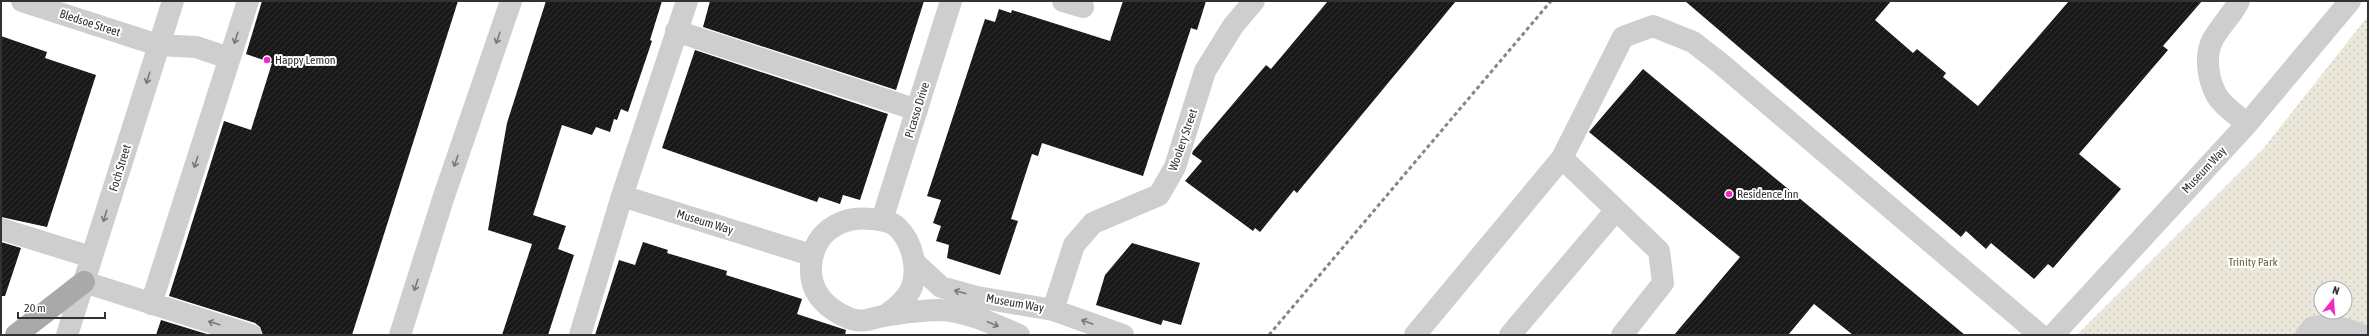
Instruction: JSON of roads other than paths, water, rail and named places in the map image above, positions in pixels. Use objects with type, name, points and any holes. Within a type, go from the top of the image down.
[{"type":"main road","points":[[16,335],[84,282]]},
{"type":"street","name":"Bledsoe Street","points":[[22,1],[158,45],[196,47],[229,58]]},
{"type":"street","name":"Foch Street","points":[[66,335],[173,1]]},
{"type":"street","points":[[151,304],[248,1]]},
{"type":"street","points":[[400,335],[443,199],[511,1]]},
{"type":"street","points":[[580,335],[622,196],[686,1]]},
{"type":"street","name":"Picasso Drive","points":[[882,220],[951,1]]},
{"type":"street","name":"Woolery Street","points":[[1053,310],[1074,245],[1093,223],[1160,195],[1175,167],[1206,71],[1233,26],[1254,1]]},
{"type":"street","points":[[2239,1],[2234,12],[2222,25],[2212,41],[2208,60],[2210,79],[2218,97],[2246,124]]},
{"type":"street","name":"Museum Way","points":[[2053,335],[2246,124],[2350,1]]},
{"type":"street","points":[[1415,335],[1562,158],[1623,37],[1653,26],[1693,42],[1720,63],[2040,335]]},
{"type":"street","points":[[676,31],[917,110]]},
{"type":"street","points":[[1562,158],[1660,251],[1663,283],[1622,335]]},
{"type":"street","name":"Museum Way","points":[[622,196],[811,255]]},
{"type":"street","points":[[1510,335],[1616,210]]},
{"type":"street","points":[[858,217],[882,220],[897,227],[912,253],[915,272],[911,289],[901,304],[886,315],[848,327],[816,294],[811,276],[811,255],[822,235],[836,224],[858,217]]},
{"type":"street","points":[[1,229],[91,257]]},
{"type":"street","name":"Museum Way","points":[[914,262],[941,287],[977,297],[1053,310],[1123,335]]},
{"type":"street","points":[[84,282],[251,335]]},
{"type":"street","name":"Museum Way","points":[[886,315],[940,310],[974,315],[1019,335]]},
{"type":"street","points":[[2306,335],[2313,327],[2340,326],[2362,335]]},
{"type":"railway","points":[[1269,335],[1551,1]]},
{"type":"place","name":"Happy Lemon","points":[[267,60]]},
{"type":"place","name":"Residence Inn","points":[[1729,194]]},
{"type":"park label","name":"Trinity Park","points":[[2253,262]]}]
